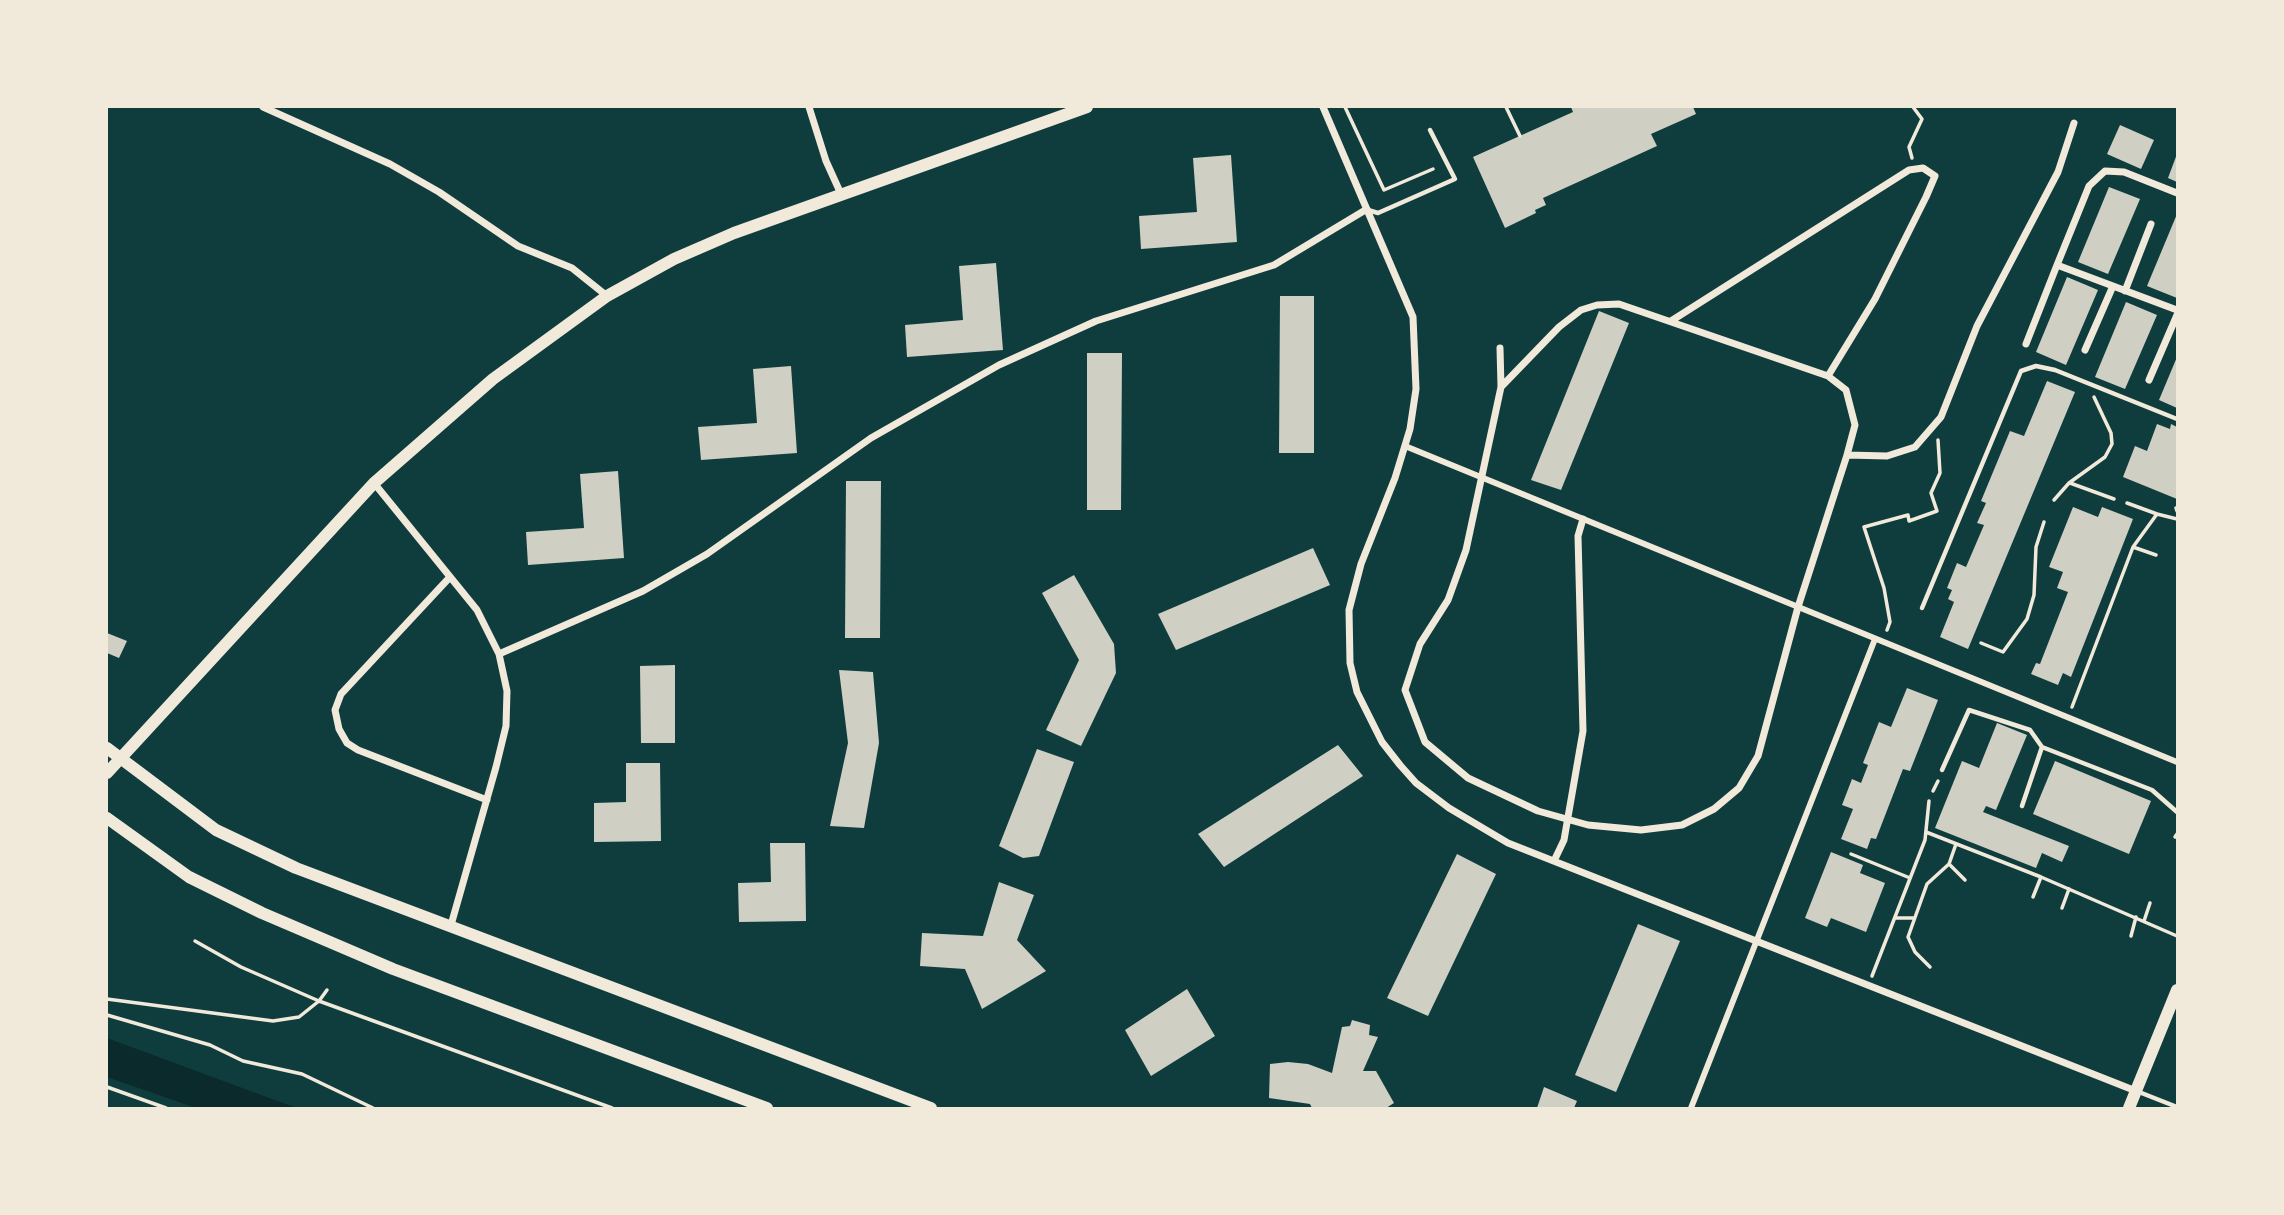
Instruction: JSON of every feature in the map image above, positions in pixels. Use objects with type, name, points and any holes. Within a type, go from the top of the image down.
[{"type":"main road","points":[[107,773],[374,483],[493,379],[607,296],[674,259],[734,233],[1087,107]]},
{"type":"main road","points":[[107,748],[216,830],[296,868],[931,1108]]},
{"type":"main road","points":[[107,818],[189,877],[262,913],[393,969],[767,1108]]},
{"type":"main road","points":[[2129,1108],[2177,990]]},
{"type":"street","points":[[263,107],[390,164],[439,192],[518,246],[572,268],[607,296]]},
{"type":"street","points":[[809,107],[826,161],[841,194]]},
{"type":"street","points":[[1323,107],[1413,317],[1416,389],[1405,446],[1361,564],[1349,610],[1350,663],[1357,692],[1382,742],[1416,783],[1508,843],[2136,1091]]},
{"type":"street","points":[[1847,455],[1887,456],[1915,447],[1941,417],[1977,326],[2058,172],[2074,123]]},
{"type":"street","points":[[1671,321],[1915,169],[1923,168],[1935,176],[1875,299],[1828,376]]},
{"type":"street","points":[[2026,344],[2089,186],[2105,171],[2124,172],[2177,193]]},
{"type":"street","points":[[499,654],[643,591],[707,554],[871,438],[999,365],[1096,321],[1274,265],[1367,209]]},
{"type":"street","points":[[2125,291],[2151,224]]},
{"type":"street","points":[[2057,265],[2177,313],[2149,380]]},
{"type":"street","points":[[2085,350],[2113,286]]},
{"type":"street","points":[[1500,348],[1501,387],[1466,550],[1448,600],[1420,644],[1405,690],[1425,741],[1468,778],[1538,811],[1588,825],[1641,830],[1682,825],[1714,809],[1739,788],[1758,756],[1798,607],[1855,425],[1846,390],[1828,376],[1619,304],[1597,305],[1581,310],[1559,327],[1501,387]]},
{"type":"street","points":[[1405,446],[2177,762]]},
{"type":"street","points":[[374,483],[477,610],[499,654],[507,691],[506,726],[451,925]]},
{"type":"street","points":[[1553,861],[1564,840],[1583,731],[1578,536],[1583,519]]},
{"type":"street","points":[[450,577],[341,694],[335,710],[338,729],[347,743],[358,750],[487,800]]},
{"type":"street","points":[[1691,1108],[1759,941],[1875,639]]},
{"type":"lane","points":[[1367,209],[1378,213],[1455,179],[1430,130]]},
{"type":"lane","points":[[1922,608],[2021,371],[2036,366],[2177,419]]},
{"type":"lane","points":[[1942,769],[1969,710],[2030,730],[2042,747],[2152,790],[2177,811]]},
{"type":"lane","points":[[2022,806],[2042,747]]},
{"type":"lane","points":[[2136,1091],[2177,1107]]},
{"type":"path","points":[[1345,107],[1384,190],[1433,169]]},
{"type":"path","points":[[1506,107],[1520,136]]},
{"type":"path","points":[[1913,107],[1922,118],[1909,147],[1915,169]]},
{"type":"path","points":[[2054,500],[2069,483],[2105,457],[2112,444],[2111,433],[2093,400],[2096,387]]},
{"type":"path","points":[[1882,642],[1890,622],[1884,588],[1864,527],[1908,515],[1909,521],[1937,511],[1931,493],[1940,473],[1938,438],[1931,429]]},
{"type":"path","points":[[2069,483],[2114,499]]},
{"type":"path","points":[[2127,503],[2177,519]]},
{"type":"path","points":[[2069,718],[2133,547],[2157,514]]},
{"type":"path","points":[[1981,643],[2003,652],[2027,619],[2034,595],[2036,547],[2044,522]]},
{"type":"path","points":[[2133,547],[2156,555]]},
{"type":"path","points":[[1875,969],[1926,832],[1929,801]]},
{"type":"path","points":[[1926,832],[2041,877],[2177,936]]},
{"type":"path","points":[[1930,967],[1915,952],[1908,937],[1927,884],[1949,864],[1956,844]]},
{"type":"path","points":[[1851,854],[1910,878]]},
{"type":"path","points":[[1949,864],[1965,880]]},
{"type":"path","points":[[2033,897],[2041,877]]},
{"type":"path","points":[[2062,908],[2069,889]]},
{"type":"path","points":[[2144,921],[2150,904]]},
{"type":"path","points":[[1895,918],[1914,918]]},
{"type":"path","points":[[2131,936],[2137,918]]},
{"type":"path","points":[[195,941],[241,967],[319,1001],[612,1108]]},
{"type":"path","points":[[107,999],[273,1021],[299,1017],[319,1001],[327,990]]},
{"type":"path","points":[[107,1014],[210,1045],[243,1061],[302,1074],[373,1108]]},
{"type":"path","points":[[107,1087],[166,1108]]},
{"type":"water","points":[[107,1038],[297,1108],[196,1108],[107,1077]]},
{"type":"building","points":[[1571,107],[1693,107],[1696,114],[1651,134],[1657,146],[1543,198],[1546,205],[1535,210],[1536,213],[1505,228],[1473,157],[1573,112]]},
{"type":"building","points":[[2120,125],[2154,140],[2141,169],[2107,154]]},
{"type":"building","points":[[2177,154],[2177,182],[2168,178]]},
{"type":"building","points":[[1231,155],[1237,242],[1141,249],[1139,216],[1197,212],[1193,158]]},
{"type":"building","points":[[2109,187],[2140,199],[2108,274],[2078,262]]},
{"type":"building","points":[[2177,214],[2177,298],[2147,286]]},
{"type":"building","points":[[996,263],[1003,350],[907,357],[905,325],[963,320],[959,266]]},
{"type":"building","points":[[2067,277],[2098,290],[2066,365],[2036,352]]},
{"type":"building","points":[[1280,296],[1314,296],[1314,453],[1279,453]]},
{"type":"building","points":[[2126,302],[2157,315],[2125,389],[2095,377]]},
{"type":"building","points":[[1599,311],[1629,323],[1561,490],[1531,480]]},
{"type":"building","points":[[1087,353],[1122,353],[1121,510],[1087,510]]},
{"type":"building","points":[[2177,357],[2177,408],[2159,400]]},
{"type":"building","points":[[791,366],[797,453],[701,460],[698,427],[757,423],[753,369]]},
{"type":"building","points":[[2047,381],[2075,392],[1968,649],[1940,637],[1954,602],[1948,599],[1952,590],[1947,588],[1957,563],[1966,567],[1984,525],[1977,523],[1986,503],[1981,501],[2010,431],[2024,436]]},
{"type":"building","points":[[2157,424],[2170,429],[2171,424],[2177,427],[2177,499],[2123,477],[2135,446],[2147,451]]},
{"type":"building","points":[[618,471],[624,558],[528,565],[526,532],[584,528],[580,474]]},
{"type":"building","points":[[846,481],[881,481],[880,638],[845,638]]},
{"type":"building","points":[[2073,507],[2098,517],[2102,507],[2133,519],[2071,677],[2063,673],[2058,685],[2031,674],[2036,663],[2040,664],[2068,592],[2057,588],[2063,572],[2049,567]]},
{"type":"building","points":[[1313,548],[1330,585],[1176,650],[1158,614]]},
{"type":"building","points":[[1074,575],[1114,644],[1116,673],[1081,746],[1046,730],[1079,660],[1042,593]]},
{"type":"building","points":[[107,633],[127,641],[119,658],[107,653]]},
{"type":"building","points":[[675,665],[675,743],[641,743],[640,666]]},
{"type":"building","points":[[839,670],[873,672],[879,743],[864,828],[830,826],[848,743]]},
{"type":"building","points":[[1907,688],[1938,700],[1910,771],[1903,769],[1876,839],[1871,838],[1867,849],[1841,839],[1853,809],[1842,805],[1852,779],[1861,783],[1868,765],[1863,763],[1879,722],[1891,727]]},
{"type":"building","points":[[1997,723],[2027,735],[1996,810],[1986,806],[1983,812],[2069,846],[2062,862],[2042,853],[2036,868],[1935,828],[1962,761],[1979,768]]},
{"type":"building","points":[[1338,745],[1363,776],[1224,867],[1198,834]]},
{"type":"building","points":[[1037,749],[1074,762],[1039,856],[1023,858],[999,846]]},
{"type":"building","points":[[2055,761],[2151,801],[2129,854],[2033,814]]},
{"type":"building","points":[[626,763],[660,763],[661,841],[594,842],[594,803],[626,802]]},
{"type":"building","points":[[770,843],[805,843],[806,921],[739,922],[738,883],[771,882]]},
{"type":"building","points":[[1831,852],[1863,865],[1860,873],[1885,883],[1866,932],[1831,918],[1827,927],[1805,918]]},
{"type":"building","points":[[1457,854],[1496,874],[1428,1016],[1387,998]]},
{"type":"building","points":[[999,882],[1034,895],[1017,940],[1046,971],[982,1009],[965,969],[920,966],[922,933],[983,936]]},
{"type":"building","points":[[1638,924],[1680,941],[1616,1092],[1575,1075]]},
{"type":"building","points":[[1187,989],[1215,1036],[1151,1076],[1125,1030]]},
{"type":"building","points":[[1352,1020],[1370,1025],[1369,1035],[1378,1037],[1363,1071],[1376,1071],[1394,1103],[1386,1108],[1312,1108],[1310,1104],[1269,1098],[1270,1064],[1308,1064],[1332,1073],[1342,1027],[1350,1026]]},
{"type":"building","points":[[1544,1087],[1577,1101],[1574,1108],[1537,1108]]}]
